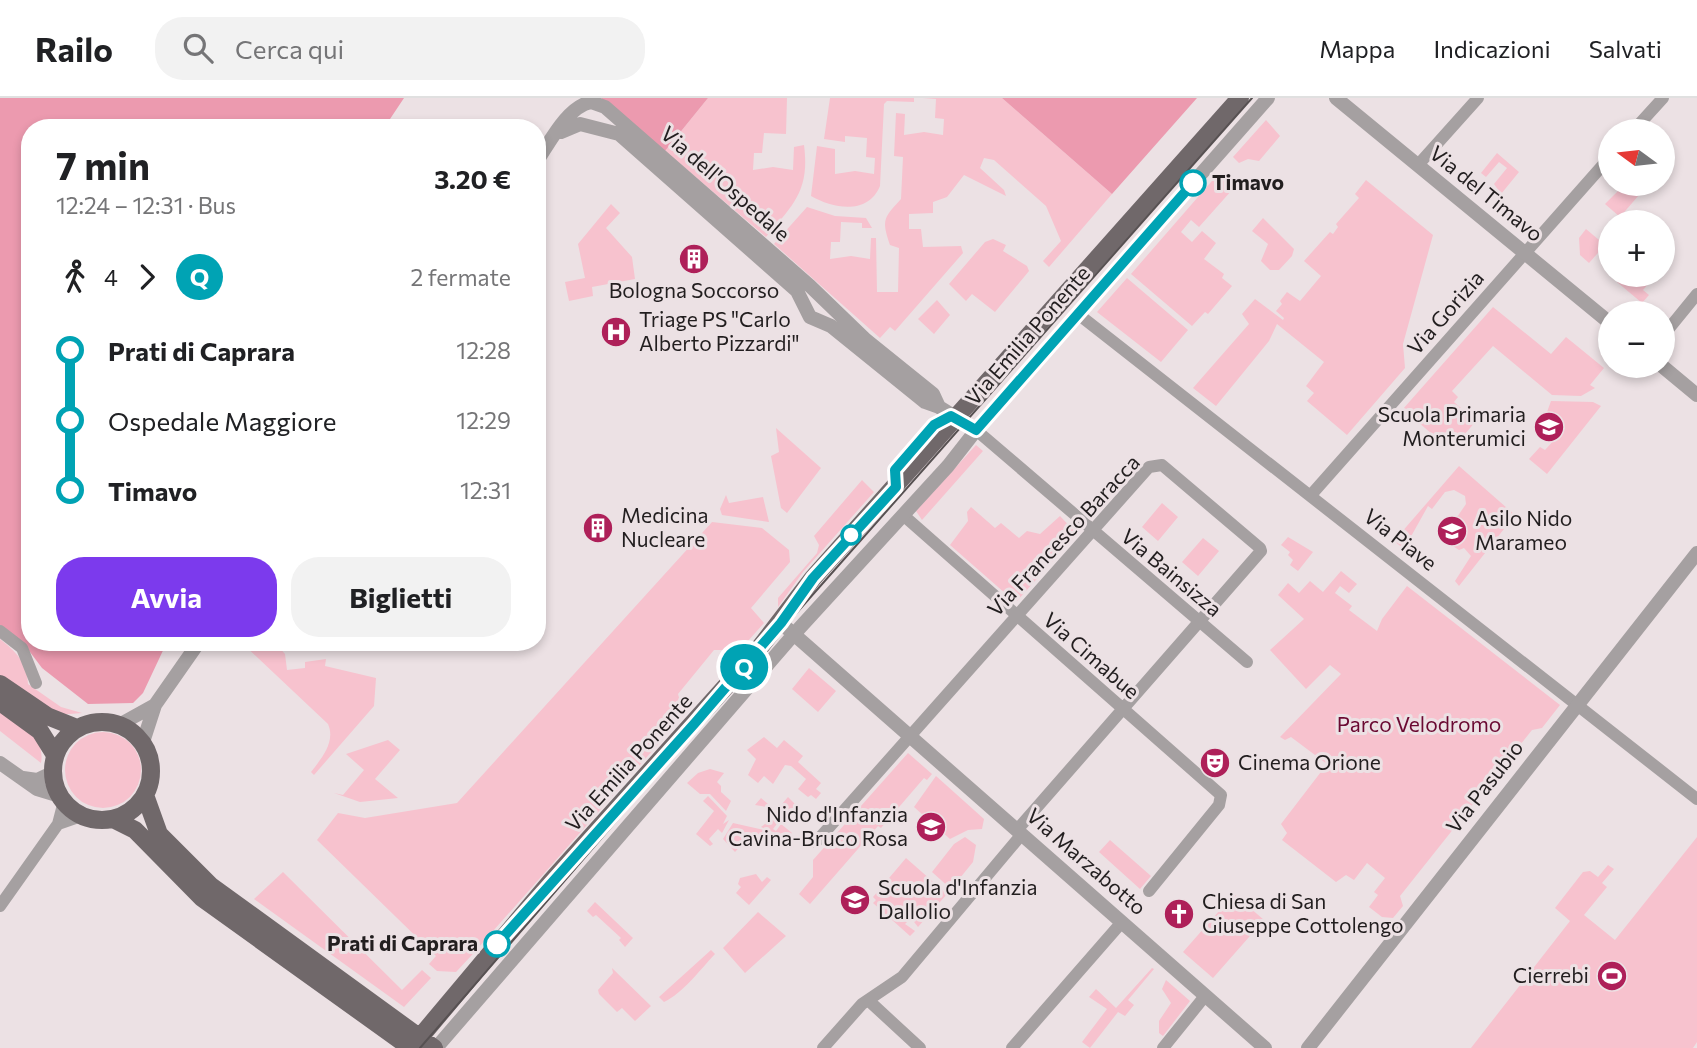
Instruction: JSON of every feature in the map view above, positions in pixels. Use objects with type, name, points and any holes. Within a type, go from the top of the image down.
[{"type":"main road","name":"Via Emilia Ponente","points":[[422,1046],[551,881],[788,628],[813,578],[1240,98]]},
{"type":"main road","points":[[0,684],[47,716],[77,728]]},
{"type":"main road","points":[[0,702],[40,731],[55,763],[62,799],[81,816],[113,819],[135,830],[202,898],[422,1046]]},
{"type":"main road","points":[[55,763],[62,742],[77,728],[97,722],[119,725],[143,743],[150,766],[145,795],[137,807],[113,819]]},
{"type":"main road","points":[[145,795],[159,834],[211,886],[422,1046]]},
{"type":"street","name":"Via Emilia Ponente","points":[[788,628],[904,515],[1268,98]]},
{"type":"street","name":"Via del Timavo","points":[[1336,98],[1598,313]]},
{"type":"street","points":[[1418,165],[1478,98]]},
{"type":"street","points":[[1644,119],[1663,98]]},
{"type":"street","name":"Via dell'Ospedale","points":[[546,148],[554,136],[579,117],[591,102],[605,107],[697,188],[804,290]]},
{"type":"street","name":"Via dell'Ospedale","points":[[579,117],[613,130],[625,139],[804,290]]},
{"type":"street","name":"Via Gorizia","points":[[1311,495],[1598,171]]},
{"type":"street","points":[[804,290],[933,394],[939,407]]},
{"type":"street","points":[[804,290],[814,320],[828,324],[925,402],[939,407],[976,430]]},
{"type":"street","points":[[1675,321],[1697,294]]},
{"type":"street","name":"Via Piave","points":[[1078,314],[1697,799]]},
{"type":"street","points":[[1675,377],[1697,395]]},
{"type":"street","name":"Via Bainsizza","points":[[976,430],[1247,662]]},
{"type":"street","name":"Via Francesco Baracca","points":[[911,736],[1149,467],[1159,464],[1261,550],[1199,622]]},
{"type":"street","name":"Via Cimabue","points":[[904,515],[1222,797],[1219,805],[1149,891]]},
{"type":"street","name":"Via Pasubio","points":[[1308,1048],[1697,553]]},
{"type":"street","points":[[823,1048],[868,1000],[902,977],[1020,832],[1199,622]]},
{"type":"street","name":"Via Marzabotto","points":[[788,628],[1265,1048]]},
{"type":"street","points":[[0,631],[21,647]]},
{"type":"street","points":[[23,651],[36,683]]},
{"type":"street","points":[[143,743],[155,705],[193,651]]},
{"type":"street","points":[[119,725],[155,705]]},
{"type":"street","points":[[816,842],[911,736]]},
{"type":"street","points":[[0,763],[37,789],[62,799],[58,824],[0,906]]},
{"type":"street","points":[[22,778],[37,780],[55,763]]},
{"type":"street","points":[[58,824],[81,816]]},
{"type":"street","points":[[1012,1048],[1122,922]]},
{"type":"street","points":[[1163,1048],[1205,996]]},
{"type":"street","points":[[868,1000],[920,1048]]},
{"type":"green space","points":[[708,98],[787,98],[786,134],[764,133],[762,153],[754,153],[753,170],[773,167],[793,170],[794,147],[804,145],[804,174],[802,186],[791,206],[766,237],[665,151]]},
{"type":"green space","points":[[830,98],[914,98],[914,102],[887,101],[884,104],[880,186],[875,195],[859,205],[840,206],[811,196],[817,146],[835,149],[835,174],[855,171],[874,174],[875,158],[866,157],[867,138],[845,136],[845,142],[824,139]]},
{"type":"green space","points":[[923,98],[1002,98],[1112,194],[1049,267],[1043,261],[1061,241],[1046,206],[994,160],[984,158],[980,168],[1004,190],[1006,196],[964,175],[947,197],[933,202],[933,213],[909,214],[909,229],[921,229],[923,247],[961,246],[963,253],[895,331],[890,327],[880,338],[774,244],[807,207],[835,216],[866,218],[872,228],[862,228],[862,223],[841,222],[840,242],[831,242],[830,259],[851,256],[870,259],[871,238],[876,238],[877,292],[898,292],[899,248],[890,245],[885,224],[888,215],[901,199],[903,157],[894,156],[896,113],[905,114],[904,135],[924,132],[943,135],[944,119],[935,118],[936,99]]},
{"type":"green space","points":[[1266,120],[1280,136],[1259,161],[1248,159],[1239,163],[1233,157]]},
{"type":"green space","points":[[1497,153],[1519,172],[1501,194],[1494,184],[1507,168],[1499,162],[1486,177],[1481,173]]},
{"type":"green space","points":[[1218,174],[1232,186],[1232,190],[1199,227],[1191,220],[1181,232],[1192,242],[1202,231],[1216,243],[1204,259],[1224,274],[1222,278],[1232,286],[1208,314],[1205,312],[1192,326],[1131,274]]},
{"type":"green space","points":[[1366,180],[1433,235],[1403,344],[1405,368],[1347,435],[1307,401],[1314,393],[1306,386],[1324,362],[1277,324],[1269,341],[1216,406],[1193,388],[1249,324],[1242,314],[1255,299],[1283,320],[1276,311],[1282,304],[1280,301],[1287,292],[1300,301],[1321,276],[1304,261],[1330,232],[1333,234],[1338,227],[1336,224],[1359,198],[1355,194]]},
{"type":"green space","points":[[1613,196],[1638,196],[1626,210],[1612,210],[1605,204]]},
{"type":"green space","points":[[611,204],[620,213],[606,228],[632,257],[635,279],[592,287],[593,296],[569,301],[565,282],[585,278],[578,244]]},
{"type":"green space","points":[[1263,218],[1294,249],[1292,256],[1279,270],[1270,270],[1261,261],[1268,244],[1252,231]]},
{"type":"green space","points":[[1586,229],[1598,239],[1598,253],[1589,263],[1580,255],[1579,238]]},
{"type":"green space","points":[[993,239],[1006,245],[1003,251],[1027,266],[1029,271],[995,312],[972,294],[966,301],[949,284],[985,242]]},
{"type":"green space","points":[[1127,278],[1188,330],[1161,362],[1097,312]]},
{"type":"green space","points":[[1623,287],[1646,287],[1643,290],[1649,295],[1644,301],[1640,301]]},
{"type":"green space","points":[[937,300],[950,315],[934,334],[918,319]]},
{"type":"green space","points":[[1493,307],[1551,354],[1566,337],[1598,363],[1598,375],[1590,385],[1595,388],[1581,396],[1552,395],[1493,346],[1452,391],[1458,397],[1454,402],[1476,421],[1454,447],[1447,447],[1403,409]]},
{"type":"green space","points":[[1551,401],[1593,402],[1601,406],[1547,474],[1529,459],[1540,447],[1545,450],[1565,428],[1547,412]]},
{"type":"green space","points":[[776,428],[821,468],[787,513],[781,508],[771,456],[779,452]]},
{"type":"green space","points":[[976,445],[983,451],[922,520],[916,511]]},
{"type":"green space","points":[[1459,466],[1515,515],[1459,586],[1455,581],[1471,556],[1464,548],[1459,550],[1442,539],[1466,504],[1465,496],[1454,490],[1445,492],[1432,509],[1428,506],[1404,549],[1394,541]]},
{"type":"green space","points":[[862,480],[874,492],[803,572],[778,607],[778,598],[817,553],[819,545],[814,536]]},
{"type":"green space","points":[[726,495],[729,503],[763,497],[769,522],[722,515],[720,509]]},
{"type":"green space","points":[[1162,503],[1178,517],[1158,541],[1142,527]]},
{"type":"green space","points":[[971,507],[995,528],[1001,523],[1019,538],[1027,531],[1040,534],[1060,516],[1077,534],[1017,601],[1014,601],[950,545],[968,521],[967,512]]},
{"type":"green space","points":[[712,522],[762,528],[789,550],[790,562],[751,608],[764,623],[740,650],[714,650],[678,694],[684,715],[456,972],[437,971],[429,964],[436,956],[317,840],[338,813],[365,818],[457,803]]},
{"type":"green space","points":[[1288,537],[1313,552],[1298,571],[1290,565],[1293,560],[1288,555],[1290,552],[1281,545]]},
{"type":"green space","points":[[1203,538],[1219,551],[1198,576],[1182,562]]},
{"type":"green space","name":"Parco Velodromo","points":[[1341,571],[1357,584],[1349,593],[1340,586],[1335,593],[1352,606],[1349,610],[1377,631],[1382,619],[1407,586],[1560,705],[1542,728],[1532,730],[1400,896],[1403,906],[1393,918],[1382,917],[1369,907],[1378,895],[1374,892],[1385,878],[1367,863],[1354,880],[1346,875],[1336,882],[1282,840],[1287,833],[1281,824],[1327,764],[1291,737],[1285,740],[1280,737],[1341,674],[1330,665],[1306,689],[1270,650],[1304,619],[1278,595],[1288,583],[1299,593],[1310,581],[1323,592]]},
{"type":"green space","points":[[0,639],[20,658],[28,684],[61,707],[82,713],[57,715],[0,676]]},
{"type":"green space","points":[[251,651],[282,651],[287,670],[305,668],[305,662],[326,659],[325,666],[376,678],[374,706],[314,775],[311,772],[329,744],[328,724]]},
{"type":"green space","points":[[809,668],[836,691],[818,712],[792,689]]},
{"type":"green space","points":[[0,710],[35,738],[39,745],[41,763],[0,731]]},
{"type":"green space","points":[[103,732],[117,735],[130,743],[138,756],[141,770],[138,784],[130,797],[117,805],[103,808],[89,805],[76,797],[68,784],[65,770],[68,756],[76,743],[89,735]]},
{"type":"green space","points":[[764,737],[777,748],[784,740],[803,756],[798,762],[821,783],[816,789],[821,793],[816,799],[811,795],[808,797],[798,789],[806,779],[791,766],[785,765],[773,784],[764,776],[758,783],[748,775],[756,759],[747,750]]},
{"type":"green space","points":[[388,740],[400,750],[375,779],[398,798],[360,802],[334,793],[343,795],[364,770],[346,754]]},
{"type":"green space","points":[[908,753],[932,774],[927,780],[924,778],[881,828],[878,826],[810,904],[799,894],[813,877],[813,860]]},
{"type":"green space","points":[[710,769],[724,773],[717,782],[721,786],[721,792],[731,801],[726,811],[710,794],[700,794],[687,783],[698,773]]},
{"type":"green space","points":[[936,776],[984,819],[982,829],[968,830],[950,839],[914,807]]},
{"type":"green space","points":[[708,796],[727,816],[723,824],[729,820],[722,833],[718,829],[709,839],[713,844],[710,846],[696,834],[714,811],[703,801]]},
{"type":"green space","points":[[788,797],[798,807],[787,819],[783,816],[773,829],[776,831],[781,824],[792,833],[787,838],[761,827],[770,820],[771,812],[767,807],[755,805],[761,798],[776,811]]},
{"type":"green space","points":[[733,823],[768,831],[769,839],[760,848],[748,838],[735,852],[723,839]]},
{"type":"green space","points":[[965,837],[976,845],[973,862],[951,889],[932,872],[954,844]]},
{"type":"green space","name":"Cierrebi","points":[[1697,837],[1697,1042],[1693,1048],[1471,1048],[1570,921],[1555,908],[1583,872],[1590,871],[1598,877],[1608,865],[1614,869],[1602,883],[1607,887],[1584,915],[1615,940]]},
{"type":"green space","points":[[1110,840],[1151,876],[1140,889],[1099,852]]},
{"type":"green space","points":[[906,858],[947,894],[918,927],[911,918],[905,924],[915,931],[910,936],[873,903],[876,900],[873,897]]},
{"type":"green space","points":[[283,872],[402,990],[422,970],[431,978],[404,1007],[254,899]]},
{"type":"green space","points":[[756,874],[762,882],[767,877],[771,880],[749,905],[736,893],[741,887],[738,884],[740,878]]},
{"type":"green space","points":[[1234,894],[1264,920],[1213,978],[1183,952]]},
{"type":"green space","points":[[595,902],[633,938],[625,947],[619,940],[621,938],[596,915],[593,917],[587,911]]},
{"type":"green space","points":[[758,912],[786,936],[745,973],[723,948]]},
{"type":"green space","points":[[711,950],[715,954],[684,987],[664,1002],[659,997]]},
{"type":"green space","points":[[612,968],[651,1006],[635,1021],[622,1008],[617,1012],[599,994],[598,990],[613,973]]},
{"type":"green space","points":[[1152,968],[1154,969],[1128,1000],[1134,1005],[1125,1016],[1118,1012],[1090,1048],[1082,1042],[1107,1009],[1089,997],[1096,989],[1116,1008]]},
{"type":"green space","points":[[1166,980],[1190,1001],[1163,1036],[1159,1033],[1159,1021],[1171,1003],[1162,989]]},
{"type":"shaded area","points":[[0,98],[404,98],[390,119],[21,119],[21,642],[0,625]]},
{"type":"shaded area","points":[[601,98],[708,98],[665,151]]},
{"type":"shaded area","points":[[1002,98],[1197,98],[1112,194]]},
{"type":"shaded area","points":[[29,651],[163,651],[143,693],[133,703],[88,704],[42,668]]},
{"type":"tram line","points":[[420,1048],[785,626],[1252,98]]},
{"type":"bus line","name":"Q","points":[[497,944],[759,650],[813,578],[896,487],[895,470],[934,425],[951,416],[976,430],[1193,183]]},
{"type":"place","name":"Timavo","points":[[1193,183]]},
{"type":"place","name":"Bologna Soccorso","points":[[694,259]]},
{"type":"place","name":"Triage PS \"Carlo Alberto Pizzardi\"","points":[[616,332]]},
{"type":"place","name":"Scuola Primaria Monterumici","points":[[1549,427]]},
{"type":"place","name":"Medicina Nucleare","points":[[598,528]]},
{"type":"place","name":"Asilo Nido Marameo","points":[[1452,531]]},
{"type":"place","name":"Cinema Orione","points":[[1215,763]]},
{"type":"place","name":"Nido d'Infanzia Cavina-Bruco Rosa","points":[[931,827]]},
{"type":"place","name":"Scuola d'Infanzia Dallolio","points":[[855,900]]},
{"type":"place","name":"Chiesa di San Giuseppe Cottolengo","points":[[1179,914]]},
{"type":"place","name":"Prati di Caprara","points":[[497,944]]},
{"type":"place","name":"Cierrebi","points":[[1612,976]]}]
